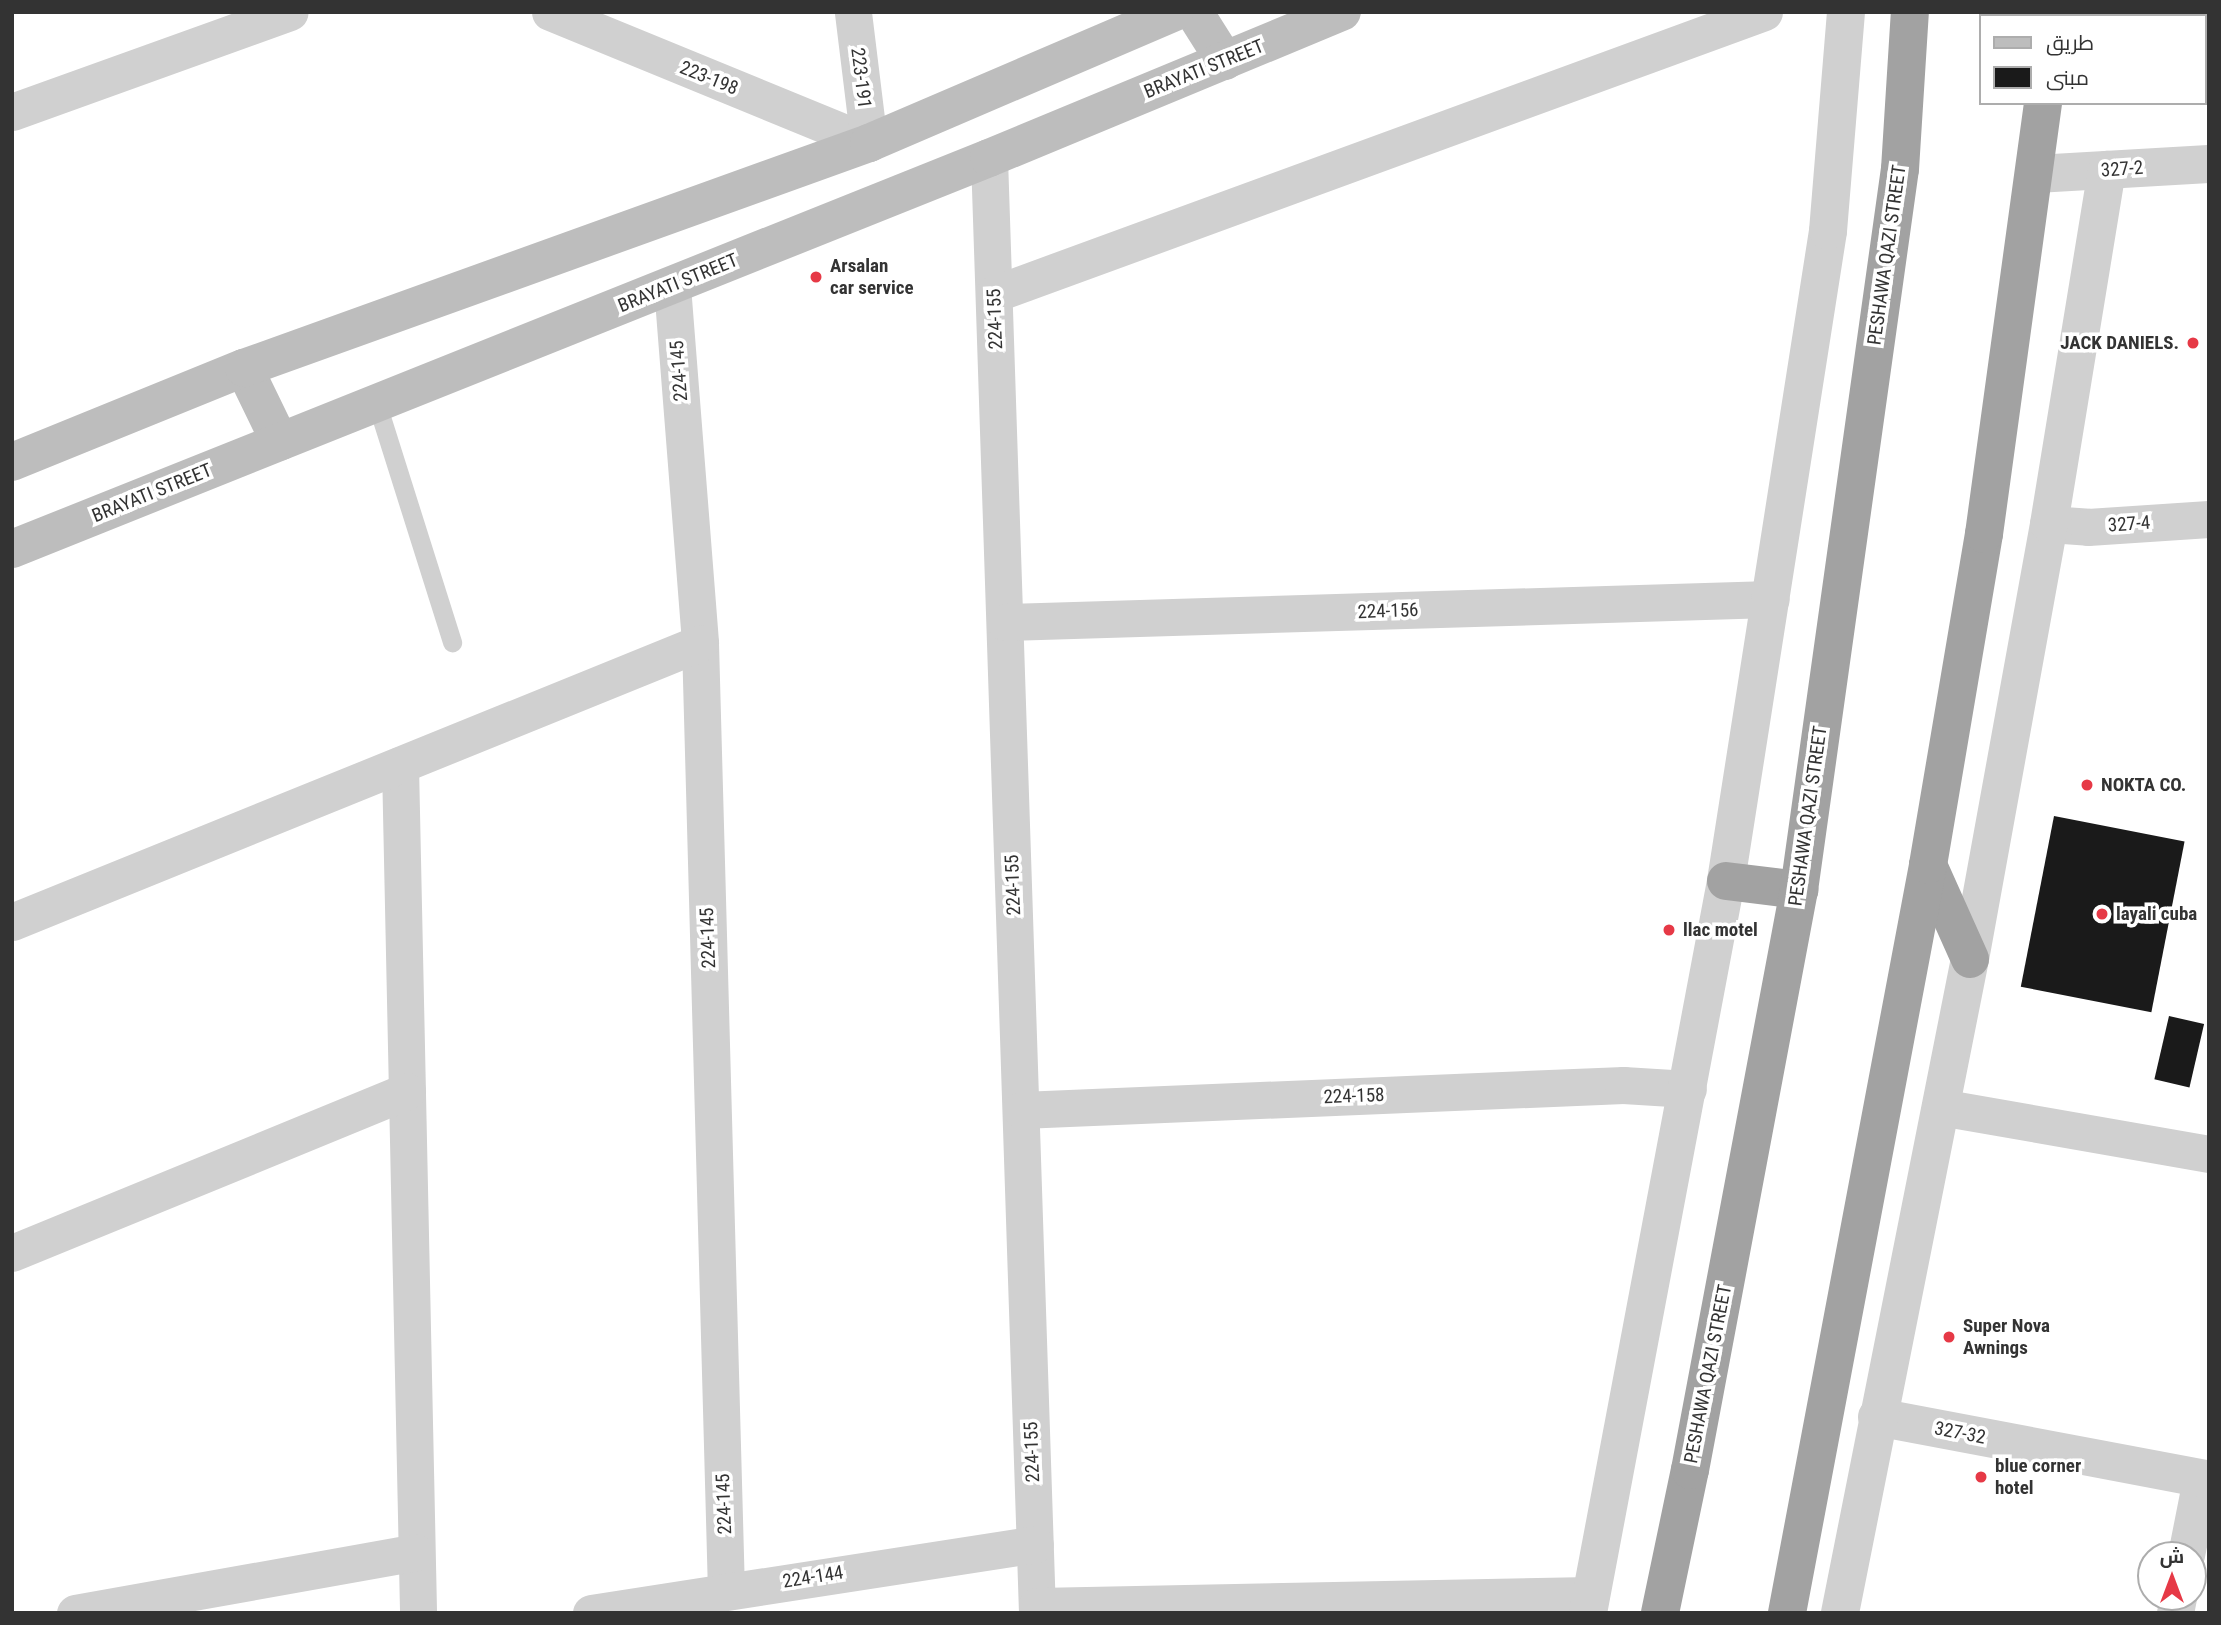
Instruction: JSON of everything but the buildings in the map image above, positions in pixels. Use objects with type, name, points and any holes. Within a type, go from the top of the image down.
[{"type":"highway","name":"PESHAWA QAZI STREET","points":[[1660,1613],[1690,1470],[1798,890],[1900,169],[1910,12]]},
{"type":"highway","points":[[1787,1613],[1928,865],[1984,534],[2036,174],[2043,105]]},
{"type":"highway","points":[[1928,865],[1970,959]]},
{"type":"highway","points":[[1726,881],[1798,890]]},
{"type":"main road","points":[[12,462],[244,368],[869,143],[1174,12]]},
{"type":"main road","points":[[1194,12],[1224,61]]},
{"type":"main road","name":"BRAYATI STREET","points":[[12,549],[672,286],[1342,12]]},
{"type":"main road","points":[[244,368],[280,442]]},
{"type":"street","points":[[12,112],[290,12]]},
{"type":"street","name":"223-198","points":[[550,12],[869,143]]},
{"type":"street","name":"223-191","points":[[853,12],[869,143]]},
{"type":"street","points":[[994,294],[1763,12]]},
{"type":"street","points":[[1037,1609],[1590,1604],[1726,881],[1828,231],[1846,12]]},
{"type":"street","name":"224-155","points":[[989,158],[1037,1609]]},
{"type":"street","name":"327-2","points":[[2036,174],[2209,164]]},
{"type":"street","points":[[1840,1613],[1970,959],[2049,524],[2107,170]]},
{"type":"street","name":"224-145","points":[[672,286],[701,643],[726,1590]]},
{"type":"street","name":"327-4","points":[[2049,524],[2088,527],[2209,519]]},
{"type":"street","name":"224-156","points":[[1005,622],[1771,599]]},
{"type":"street","points":[[12,922],[701,643]]},
{"type":"street","points":[[400,765],[418,1613]]},
{"type":"street","name":"224-158","points":[[1021,1110],[1623,1085],[1688,1089]]},
{"type":"street","points":[[12,1253],[407,1091]]},
{"type":"street","points":[[1940,1107],[2209,1154]]},
{"type":"street","name":"327-32","points":[[1877,1417],[2205,1479]]},
{"type":"street","points":[[2190,1541],[2205,1479]]},
{"type":"street","name":"224-144","points":[[591,1613],[1035,1544]]},
{"type":"street","points":[[75,1613],[416,1552]]},
{"type":"lane","points":[[377,404],[452,642]]},
{"type":"place","name":"Arsalan car service","points":[[816,277]]},
{"type":"place","name":"JACK DANIELS.","points":[[2193,343]]},
{"type":"place","name":"NOKTA CO.","points":[[2087,785]]},
{"type":"place","name":"layali cuba","points":[[2102,914]]},
{"type":"place","name":"llac motel","points":[[1669,930]]},
{"type":"place","name":"Super Nova Awnings","points":[[1949,1337]]},
{"type":"place","name":"blue corner hotel","points":[[1981,1477]]}]
